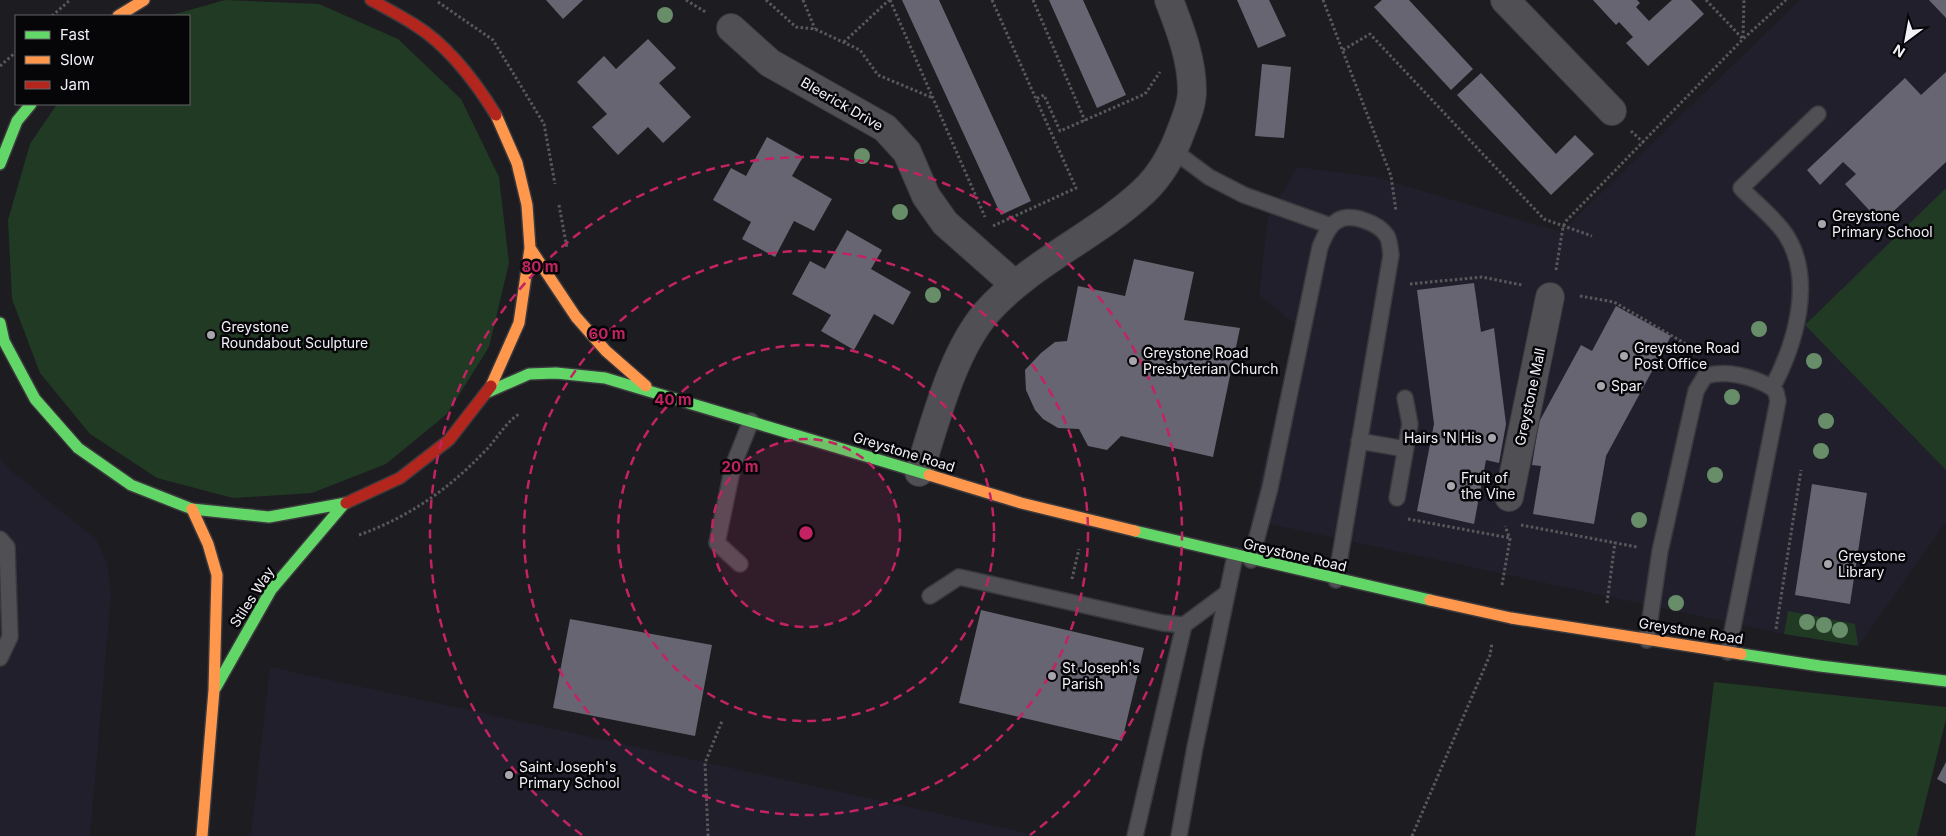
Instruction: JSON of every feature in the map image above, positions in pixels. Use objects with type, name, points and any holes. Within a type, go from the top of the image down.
[{"type":"main road","points":[[120,15],[144,0]]},
{"type":"main road","points":[[0,323],[4,341],[34,399],[78,448],[131,485],[192,509],[269,517],[344,504],[400,478],[449,440],[488,392],[519,323],[530,248],[527,205],[517,163],[501,123],[478,86],[450,54],[417,26],[376,1]]},
{"type":"main road","points":[[0,164],[16,124],[30,105]]},
{"type":"main road","points":[[0,122],[16,124]]},
{"type":"main road","name":"Greystone Road","points":[[530,248],[576,317],[606,351],[651,391]]},
{"type":"main road","name":"Greystone Road","points":[[488,392],[529,374],[556,373],[605,378],[1021,503],[1336,580],[1497,615],[1602,633],[1946,681]]},
{"type":"main road","name":"Stiles Way","points":[[214,690],[272,590],[344,504]]},
{"type":"main road","name":"Stiles Way","points":[[192,509],[208,544],[217,575],[214,690],[202,836]]},
{"type":"street","points":[[919,472],[952,374],[964,346],[986,314],[1014,284],[1145,190],[1174,151],[1191,104],[1192,90],[1185,43],[1169,0]]},
{"type":"street","points":[[1505,0],[1612,111]]},
{"type":"street","name":"Bleerick Drive","points":[[731,28],[770,63],[885,128],[907,152],[926,196],[945,223],[1014,284]]},
{"type":"street","name":"Greystone Mall","points":[[1506,509],[1550,297]]},
{"type":"lane","points":[[1772,388],[1785,364],[1796,329],[1801,297],[1800,279],[1794,254],[1786,235],[1741,188],[1818,114]]},
{"type":"lane","points":[[1174,151],[1209,177],[1244,195],[1331,226]]},
{"type":"lane","points":[[1251,560],[1274,470],[1306,322],[1317,259],[1324,238],[1331,226],[1343,218],[1364,221],[1378,227],[1387,236],[1390,247],[1390,265],[1336,580]]},
{"type":"lane","points":[[1647,640],[1660,551],[1700,382],[1705,376],[1714,373],[1738,375],[1772,388],[1776,392],[1778,401],[1728,652]]},
{"type":"lane","points":[[1397,498],[1410,424],[1405,398]]},
{"type":"lane","points":[[740,564],[717,543],[733,466],[751,421]]},
{"type":"lane","points":[[1359,441],[1405,449]]},
{"type":"lane","points":[[0,539],[7,547],[10,637],[0,658]]},
{"type":"lane","points":[[1179,836],[1195,747],[1235,556]]},
{"type":"lane","points":[[930,596],[959,577],[1162,623],[1184,625]]},
{"type":"lane","points":[[1135,836],[1184,625],[1228,593]]},
{"type":"path","points":[[53,15],[70,0]]},
{"type":"path","points":[[436,0],[493,40],[544,124],[556,187]]},
{"type":"path","points":[[766,0],[796,28],[815,29],[860,50],[878,75],[933,98]]},
{"type":"path","points":[[803,0],[815,29]]},
{"type":"path","points":[[844,43],[890,0],[990,228],[996,234]]},
{"type":"path","points":[[990,228],[1076,188],[992,0]]},
{"type":"path","points":[[1033,0],[1085,121]]},
{"type":"path","points":[[1323,0],[1391,176],[1399,233],[1390,247]]},
{"type":"path","points":[[1706,0],[1743,39]]},
{"type":"path","points":[[1743,39],[1744,0]]},
{"type":"path","points":[[1550,297],[1563,227],[1743,39],[1786,0]]},
{"type":"path","points":[[1343,50],[1370,34],[1544,219],[1592,236]]},
{"type":"path","points":[[1036,99],[1044,95],[1060,131],[1145,94],[1164,65],[1185,43]]},
{"type":"path","points":[[0,66],[15,53]]},
{"type":"path","points":[[558,196],[569,254]]},
{"type":"path","points":[[350,538],[384,526],[409,513],[452,483],[520,413]]},
{"type":"path","points":[[1776,630],[1801,470]]},
{"type":"path","points":[[1506,509],[1615,542],[1660,551]]},
{"type":"path","points":[[1403,518],[1510,540],[1502,581]]},
{"type":"path","points":[[1067,602],[1086,519]]},
{"type":"path","points":[[1602,633],[1615,542]]},
{"type":"path","points":[[1412,836],[1490,655],[1497,615]]},
{"type":"path","points":[[708,836],[705,763],[722,721]]},
{"type":"shaded area","points":[[1800,0],[1946,0],[1946,522],[1858,646],[1784,634],[1251,520],[1296,325],[1259,295],[1268,218],[1297,167],[1375,177],[1561,232]]},
{"type":"shaded area","points":[[0,458],[10,470],[96,539],[107,563],[111,593],[90,836],[0,836]]},
{"type":"shaded area","name":"Saint Joseph's Primary School","points":[[270,667],[482,713],[1039,836],[251,836]]},
{"type":"green space","points":[[225,0],[319,4],[398,39],[461,99],[499,177],[509,263],[489,347],[447,414],[386,464],[312,493],[233,498],[157,478],[90,434],[40,373],[12,299],[8,220],[30,144],[56,105],[190,105],[190,15],[172,15]]},
{"type":"green space","points":[[1946,188],[1946,470],[1805,325]]},
{"type":"green space","points":[[1788,611],[1855,624],[1858,646],[1784,634]]},
{"type":"green space","points":[[1714,682],[1946,707],[1946,719],[1917,836],[1695,836]]},
{"type":"building","points":[[546,0],[583,0],[563,19]]},
{"type":"building","points":[[902,0],[939,0],[1031,201],[1001,215]]},
{"type":"building","points":[[1049,0],[1083,0],[1126,95],[1097,108]]},
{"type":"building","points":[[1237,0],[1269,0],[1286,36],[1258,48]]},
{"type":"building","points":[[1382,0],[1409,0],[1473,69],[1451,90],[1374,7]]},
{"type":"building","points":[[1593,0],[1637,0],[1640,3],[1636,7],[1649,21],[1672,0],[1691,0],[1704,14],[1648,66],[1626,43],[1633,37],[1619,22],[1616,25]]},
{"type":"building","points":[[1929,0],[1946,0],[1946,18]]},
{"type":"building","points":[[648,39],[676,68],[659,83],[691,117],[663,143],[648,127],[618,155],[592,127],[607,114],[577,82],[604,56],[616,69]]},
{"type":"building","points":[[1262,64],[1291,67],[1284,138],[1255,136]]},
{"type":"building","points":[[1946,72],[1946,162],[1881,223],[1845,184],[1856,174],[1843,162],[1820,185],[1807,170],[1905,78],[1921,95]]},
{"type":"building","points":[[1481,73],[1556,154],[1575,135],[1594,154],[1551,195],[1457,95]]},
{"type":"building","points":[[767,137],[803,157],[792,176],[832,199],[814,231],[794,221],[775,257],[742,239],[751,222],[713,200],[731,168],[746,176]]},
{"type":"building","points":[[847,230],[882,250],[871,269],[911,292],[893,325],[874,314],[854,350],[821,331],[831,315],[792,294],[810,261],[825,269]]},
{"type":"building","name":"Greystone Road Presbyterian Church","points":[[1134,259],[1194,272],[1184,320],[1240,328],[1213,457],[1121,436],[1107,450],[1088,446],[1079,429],[1058,428],[1043,419],[1035,410],[1026,390],[1025,370],[1041,353],[1055,342],[1067,341],[1078,286],[1125,296]]},
{"type":"building","points":[[1474,283],[1481,332],[1494,328],[1506,424],[1499,463],[1486,460],[1474,524],[1417,511],[1434,424],[1417,290]]},
{"type":"building","name":"Spar","points":[[1616,306],[1671,336],[1606,456],[1594,524],[1533,514],[1541,466],[1532,465],[1539,422],[1581,345],[1592,351]]},
{"type":"building","name":"Greystone Library","points":[[1812,484],[1867,493],[1850,604],[1795,595]]},
{"type":"building","name":"St Joseph's Parish","points":[[981,610],[1144,648],[1122,741],[959,703]]},
{"type":"building","points":[[570,619],[712,645],[695,736],[553,708]]},
{"type":"building","points":[[1946,762],[1946,784],[1937,779]]},
{"type":"traffic: fast","points":[[0,164],[17,121],[30,105]]},
{"type":"traffic: fast","points":[[0,323],[4,341],[35,399],[78,448],[131,485],[192,509],[269,517],[346,503]]},
{"type":"traffic: fast","points":[[488,392],[529,374],[556,373],[605,378],[929,475]]},
{"type":"traffic: fast","points":[[216,687],[271,590],[344,504]]},
{"type":"traffic: fast","points":[[1135,531],[1430,600]]},
{"type":"traffic: fast","points":[[1741,654],[1820,666],[1946,681]]},
{"type":"traffic: slow","points":[[120,15],[144,0]]},
{"type":"traffic: slow","points":[[491,386],[519,323],[530,248],[527,205],[517,163],[496,115]]},
{"type":"traffic: slow","points":[[530,248],[576,317],[606,351],[646,386]]},
{"type":"traffic: slow","points":[[929,475],[1021,503],[1135,531]]},
{"type":"traffic: slow","points":[[192,509],[208,544],[217,575],[214,690],[202,836]]},
{"type":"traffic: slow","points":[[1430,600],[1511,618],[1741,654]]},
{"type":"traffic: jam","points":[[371,0],[415,25],[439,43],[470,77],[496,115]]},
{"type":"traffic: jam","points":[[346,503],[400,478],[449,440],[491,386]]},
{"type":"place","name":"Greystone Primary School","points":[[1822,224]]},
{"type":"place","name":"Greystone Roundabout Sculpture","points":[[211,335]]},
{"type":"place","name":"Greystone Road Post Office","points":[[1624,356]]},
{"type":"place","name":"Greystone Road Presbyterian Church","points":[[1133,361]]},
{"type":"place","name":"Spar","points":[[1601,386]]},
{"type":"place","name":"Hairs 'N His","points":[[1492,438]]},
{"type":"place","name":"Fruit of the Vine","points":[[1451,486]]},
{"type":"place","name":"Greystone Library","points":[[1828,564]]},
{"type":"place","name":"St Joseph's Parish","points":[[1052,676]]},
{"type":"place","name":"Saint Joseph's Primary School","points":[[509,775]]}]
